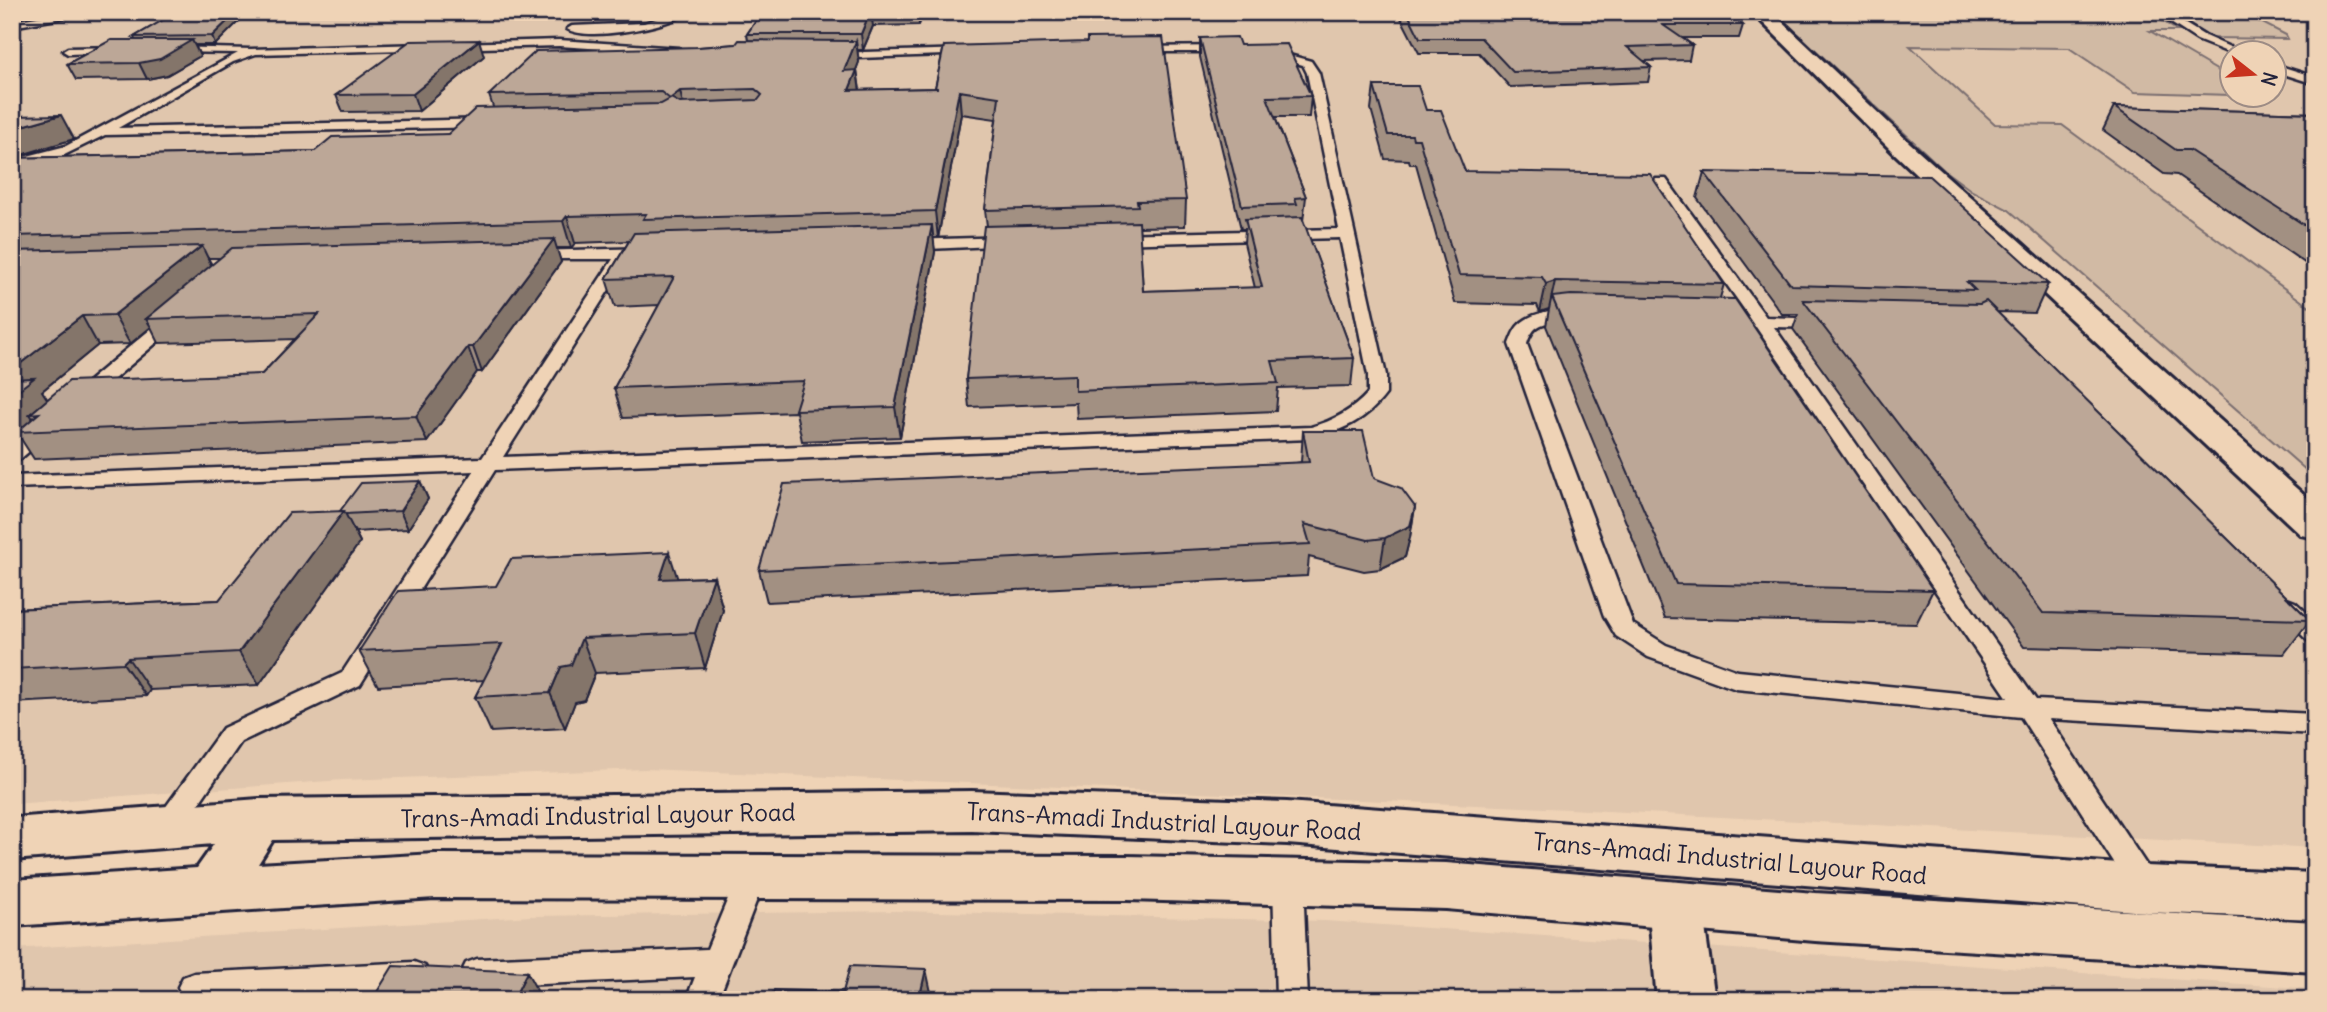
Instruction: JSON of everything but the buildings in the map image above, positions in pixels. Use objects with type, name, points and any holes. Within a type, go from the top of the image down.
[{"type":"main road","points":[[1761,12],[1902,148],[2315,526]]},
{"type":"main road","name":"Trans-Amadi Industrial Layour Road","points":[[12,839],[259,820],[764,812],[1054,814],[1287,823],[2146,889],[2315,896]]},
{"type":"main road","points":[[212,891],[259,820]]},
{"type":"main road","points":[[12,903],[435,876],[1113,877],[1446,887],[1815,917],[2315,947]]},
{"type":"main road","points":[[1675,905],[1686,1000]]},
{"type":"lane","points":[[12,23],[90,12]]},
{"type":"lane","points":[[572,29],[639,26],[664,21],[684,12]]},
{"type":"lane","points":[[2159,12],[2201,38],[2218,45]]},
{"type":"lane","points":[[541,61],[559,43]]},
{"type":"lane","points":[[162,50],[255,51],[559,43],[693,52]]},
{"type":"lane","points":[[12,482],[1311,433],[1342,425],[1363,411],[1377,394],[1377,375],[1313,73],[1307,63],[1282,53],[1245,49],[1130,50]]},
{"type":"lane","points":[[68,51],[135,50]]},
{"type":"lane","points":[[12,164],[49,157],[106,132],[229,60],[255,51]]},
{"type":"lane","points":[[814,57],[978,52]]},
{"type":"lane","points":[[2288,71],[2315,81]]},
{"type":"lane","points":[[106,132],[483,118],[505,122]]},
{"type":"lane","points":[[1661,182],[1763,322],[2029,709],[2146,889]]},
{"type":"lane","points":[[1096,240],[1345,233]]},
{"type":"lane","points":[[888,246],[1026,242]]},
{"type":"lane","points":[[514,257],[666,252]]},
{"type":"lane","points":[[166,827],[232,735],[337,688],[351,679],[624,253]]},
{"type":"lane","points":[[12,456],[187,308]]},
{"type":"lane","points":[[1604,317],[1543,317],[1528,324],[1520,333],[1518,344],[1616,616],[1624,630],[1657,651],[1736,680],[2029,709],[2315,723]]},
{"type":"lane","points":[[1697,320],[1844,324]]},
{"type":"lane","points":[[2277,596],[2315,634]]},
{"type":"lane","points":[[702,1000],[751,876]]},
{"type":"lane","points":[[1288,882],[1292,1000]]},
{"type":"lane","points":[[194,987],[320,990],[716,962]]},
{"type":"shaded area","points":[[12,12],[2315,12],[2315,848],[1569,809],[646,769],[342,780],[12,804]]},
{"type":"shaded area","points":[[1775,12],[2148,12],[2178,31],[2150,31],[2218,71],[2218,95],[2135,92],[2069,48],[1910,46],[1995,124],[2062,125],[2315,311],[2315,478],[2009,210],[1972,191],[1945,171]]},
{"type":"shaded area","points":[[2170,12],[2241,12],[2288,38],[2218,38],[2211,38]]},
{"type":"shaded area","points":[[896,911],[1325,921],[2315,989],[2315,1000],[12,1000],[12,949],[531,916]]}]
